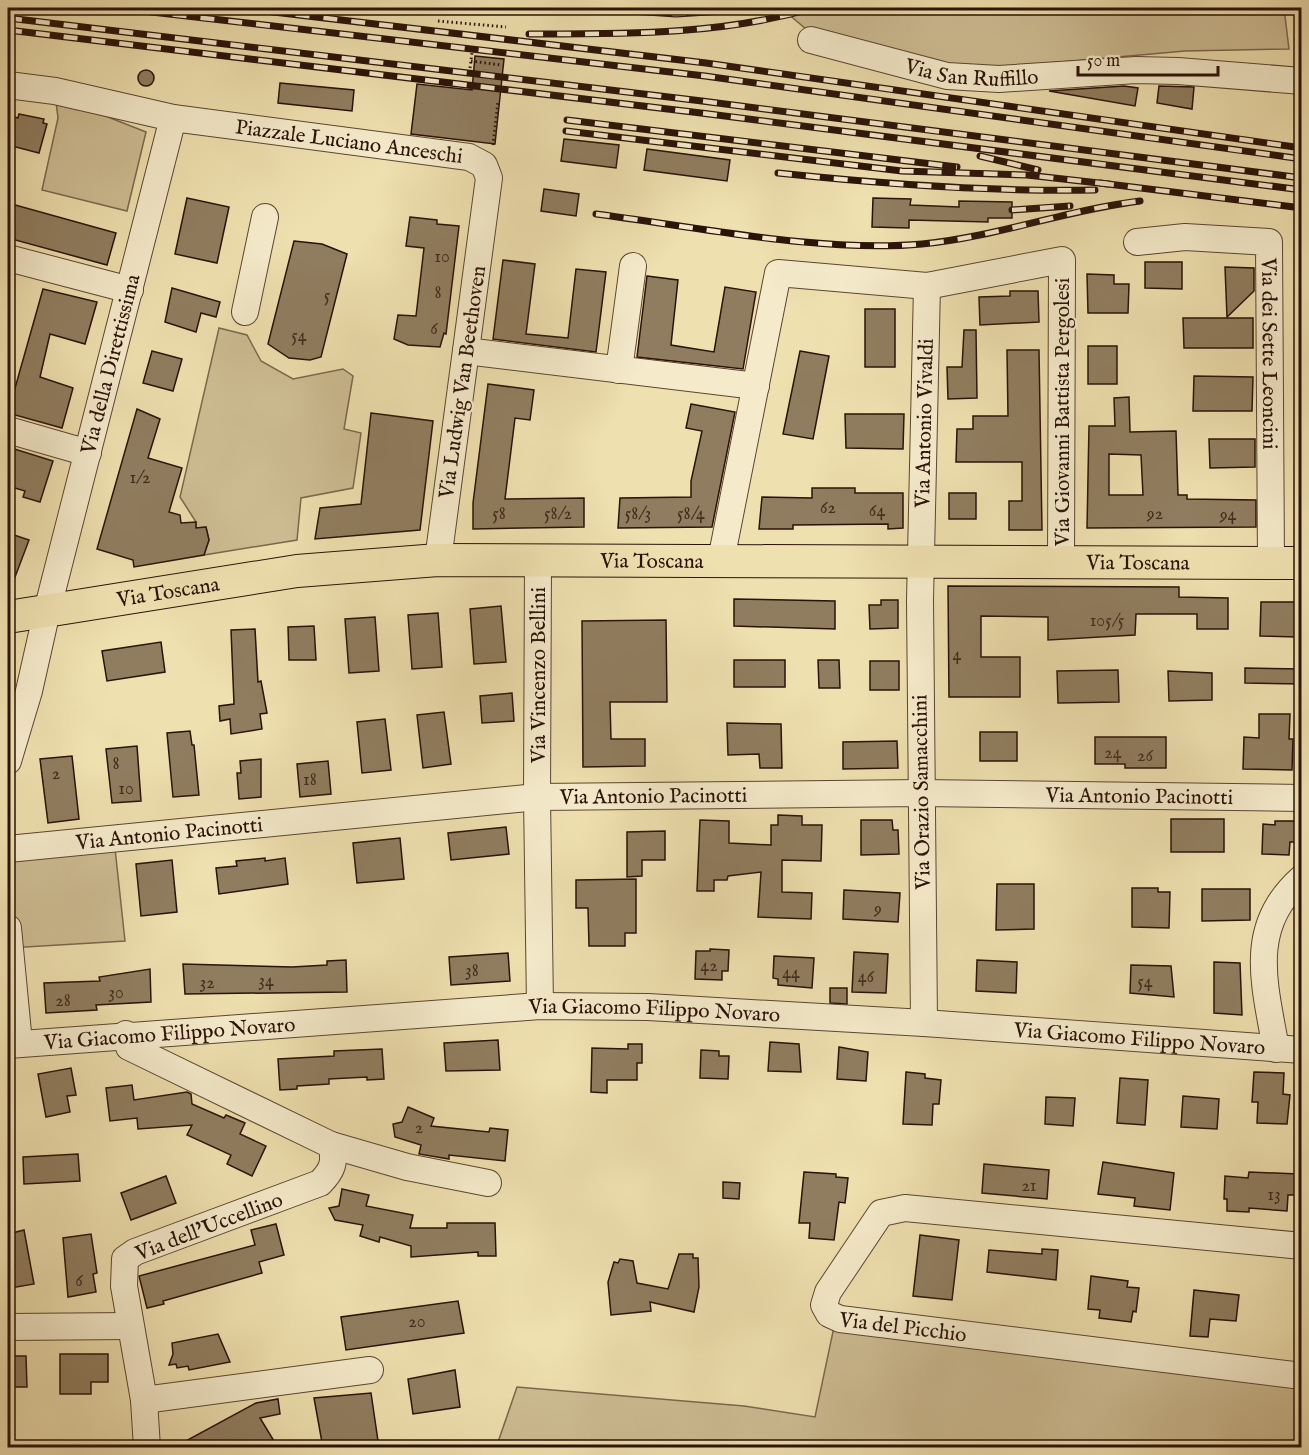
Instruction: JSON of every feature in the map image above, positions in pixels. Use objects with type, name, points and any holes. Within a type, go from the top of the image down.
[{"type":"main road","name":"Via Toscana","points":[[8,617],[297,571],[438,560],[1302,563]]},
{"type":"street","name":"Via San Ruffillo","points":[[810,40],[947,76],[999,79],[1136,70],[1302,81]]},
{"type":"street","name":"Piazzale Luciano Anceschi","points":[[8,85],[55,91],[173,118],[469,157],[484,165],[489,178],[486,204]]},
{"type":"street","name":"Via della Direttissima","points":[[8,761],[29,691],[47,611],[173,118]]},
{"type":"street","name":"Via Ludwig Van Beethoven","points":[[438,560],[486,204]]},
{"type":"street","points":[[244,312],[266,217]]},
{"type":"street","name":"Via dei Sette Leoncini","points":[[1137,242],[1185,237],[1269,242],[1271,563]]},
{"type":"street","points":[[8,258],[130,290]]},
{"type":"street","name":"Via Giovanni Battista Pergolesi","points":[[756,386],[778,273],[927,286],[1062,260],[1061,563]]},
{"type":"street","points":[[619,370],[633,266]]},
{"type":"street","name":"Via Antonio Vivaldi","points":[[923,561],[927,286]]},
{"type":"street","points":[[466,351],[756,386],[721,560]]},
{"type":"street","points":[[8,430],[88,453]]},
{"type":"street","name":"Via Vincenzo Bellini","points":[[538,560],[537,797],[540,1006]]},
{"type":"street","name":"Via Orazio Samacchini","points":[[923,561],[920,600],[924,1023]]},
{"type":"street","name":"Via Antonio Pacinotti","points":[[8,849],[537,797],[921,793],[1302,798]]},
{"type":"street","points":[[1276,1049],[1264,977],[1263,952],[1269,926],[1279,901],[1302,878]]},
{"type":"street","points":[[8,928],[13,1044]]},
{"type":"street","name":"Via Giacomo Filippo Novaro","points":[[13,1044],[126,1034],[540,1006],[648,1007],[924,1023],[1302,1050]]},
{"type":"street","points":[[126,1034],[129,1047],[145,1056],[331,1145],[407,1167],[488,1183]]},
{"type":"street","name":"Via dell'Uccellino","points":[[147,1448],[144,1400],[124,1286],[125,1259],[135,1252],[320,1183],[331,1171],[334,1156],[331,1145]]},
{"type":"street","name":"Via del Picchio","points":[[1302,1246],[905,1208],[881,1213],[828,1292],[824,1305],[829,1314],[840,1319],[1302,1376]]},
{"type":"street","points":[[8,1327],[130,1326]]},
{"type":"street","points":[[144,1400],[370,1370]]},
{"type":"path","points":[[438,21],[506,27]]},
{"type":"path","points":[[470,68],[472,53]]},
{"type":"path","points":[[471,61],[501,65]]},
{"type":"path","points":[[495,128],[498,102]]},
{"type":"shaded area","points":[[781,8],[1284,8],[1289,49],[1185,51],[994,68],[946,66],[812,34]]},
{"type":"shaded area","points":[[56,102],[103,115],[146,132],[127,211],[42,190],[58,118]]},
{"type":"shaded area","points":[[219,328],[247,335],[261,361],[293,379],[343,369],[353,376],[344,429],[361,433],[353,488],[301,498],[297,540],[204,555],[209,540],[206,527],[196,528],[196,522],[180,497]]},
{"type":"shaded area","points":[[114,839],[125,941],[9,948],[8,849]]},
{"type":"shaded area","points":[[835,1322],[1301,1379],[1301,1447],[496,1448],[517,1387],[744,1406],[815,1417]]},
{"type":"building","points":[[475,56],[504,59],[495,144],[411,134],[417,84],[472,90]]},
{"type":"building","points":[[146,70],[154,78],[146,86],[138,78]]},
{"type":"building","points":[[280,83],[354,90],[352,111],[278,103]]},
{"type":"building","points":[[1124,86],[1138,88],[1135,106],[1049,91]]},
{"type":"building","points":[[1159,86],[1194,87],[1192,109],[1157,103]]},
{"type":"building","points":[[19,114],[44,119],[43,123],[47,124],[39,153],[8,145],[8,115],[18,118]]},
{"type":"building","points":[[564,139],[619,145],[616,168],[561,161]]},
{"type":"building","points":[[647,149],[730,160],[727,181],[644,170]]},
{"type":"building","points":[[544,189],[579,194],[576,216],[541,211]]},
{"type":"building","points":[[187,198],[229,207],[217,263],[175,254]]},
{"type":"building","points":[[873,198],[911,199],[910,205],[959,207],[959,201],[1012,202],[1012,218],[988,218],[988,222],[909,220],[909,228],[872,227]]},
{"type":"building","points":[[8,203],[116,233],[107,265],[8,238]]},
{"type":"building","points":[[410,217],[437,220],[437,224],[459,226],[446,334],[444,333],[440,347],[408,345],[394,339],[398,315],[416,316],[424,248],[406,246]]},
{"type":"building","points":[[294,241],[322,244],[347,254],[321,357],[310,360],[289,358],[268,344]]},
{"type":"building","points":[[503,260],[535,264],[526,334],[568,338],[576,269],[606,272],[596,352],[493,339]]},
{"type":"building","points":[[1145,262],[1182,262],[1182,289],[1145,288]]},
{"type":"building","points":[[1225,267],[1254,268],[1254,291],[1227,317]]},
{"type":"building","points":[[1087,274],[1114,275],[1114,284],[1129,284],[1128,313],[1088,313]]},
{"type":"building","points":[[647,276],[678,280],[671,345],[714,352],[725,287],[756,292],[743,369],[637,357]]},
{"type":"building","points":[[172,288],[220,302],[216,317],[201,313],[196,332],[165,322]]},
{"type":"building","points":[[43,289],[97,302],[85,344],[50,334],[40,377],[73,388],[62,428],[8,413]]},
{"type":"building","points":[[1010,291],[1038,291],[1039,322],[980,325],[979,297],[1010,296]]},
{"type":"building","points":[[865,309],[895,309],[895,367],[865,367]]},
{"type":"building","points":[[1183,318],[1253,318],[1253,348],[1184,348]]},
{"type":"building","points":[[964,330],[976,330],[977,398],[948,399],[947,367],[962,367]]},
{"type":"building","points":[[1088,346],[1117,346],[1117,384],[1088,384]]},
{"type":"building","points":[[1007,350],[1039,350],[1042,530],[1009,530],[1009,501],[1022,501],[1022,462],[956,462],[957,429],[973,429],[973,416],[1008,416]]},
{"type":"building","points":[[152,351],[182,359],[173,391],[143,383]]},
{"type":"building","points":[[800,351],[829,356],[813,439],[783,434]]},
{"type":"building","points":[[1194,376],[1253,377],[1252,411],[1193,411]]},
{"type":"building","points":[[488,384],[534,390],[530,420],[515,418],[505,499],[584,498],[584,527],[473,529],[473,503]]},
{"type":"building","points":[[1129,397],[1130,432],[1176,431],[1178,495],[1187,495],[1187,499],[1256,500],[1256,527],[1087,528],[1089,426],[1115,426],[1114,398]],"holes":[[[1109,454],[1141,455],[1143,495],[1109,495]]]},
{"type":"building","points":[[691,404],[735,412],[712,527],[618,528],[620,498],[691,497],[691,481],[702,431],[686,428]]},
{"type":"building","points":[[137,409],[160,419],[148,458],[182,468],[169,512],[180,515],[181,523],[196,522],[196,528],[206,527],[209,540],[204,555],[134,567],[133,560],[97,549]]},
{"type":"building","points":[[371,413],[433,421],[420,530],[315,539],[320,508],[361,504]]},
{"type":"building","points":[[845,414],[904,414],[903,449],[846,448]]},
{"type":"building","points":[[1209,439],[1255,439],[1255,467],[1210,468]]},
{"type":"building","points":[[8,447],[53,461],[40,502],[23,497],[25,491],[8,486]]},
{"type":"building","points":[[812,488],[855,488],[855,493],[903,493],[903,528],[888,529],[888,524],[793,525],[793,529],[759,529],[762,497],[812,498]]},
{"type":"building","points":[[949,493],[976,493],[976,519],[949,519]]},
{"type":"building","points":[[8,533],[29,540],[9,593],[8,593]]},
{"type":"building","points":[[948,586],[1179,587],[1179,597],[1228,598],[1228,629],[1197,629],[1197,614],[1136,614],[1135,635],[1048,640],[1048,617],[981,616],[981,657],[1020,657],[1020,697],[949,697]]},
{"type":"building","points":[[734,599],[835,601],[835,629],[734,626]]},
{"type":"building","points":[[881,600],[898,600],[898,628],[870,629],[869,605],[881,605]]},
{"type":"building","points":[[1261,602],[1295,602],[1297,637],[1260,636]]},
{"type":"building","points":[[501,606],[506,662],[474,664],[470,609]]},
{"type":"building","points":[[438,613],[442,667],[412,669],[408,615]]},
{"type":"building","points":[[375,617],[379,671],[349,673],[345,619]]},
{"type":"building","points":[[666,620],[667,702],[610,702],[611,739],[645,739],[645,766],[583,767],[582,621]]},
{"type":"building","points":[[314,626],[316,660],[289,660],[288,627]]},
{"type":"building","points":[[255,629],[258,682],[261,681],[267,713],[260,714],[262,729],[231,734],[230,719],[220,721],[219,706],[234,704],[231,630]]},
{"type":"building","points":[[161,642],[165,672],[107,681],[102,651]]},
{"type":"building","points":[[734,660],[785,660],[785,687],[734,687]]},
{"type":"building","points":[[818,660],[839,660],[840,688],[819,688]]},
{"type":"building","points":[[870,661],[899,661],[899,690],[870,690]]},
{"type":"building","points":[[1245,668],[1302,669],[1302,684],[1245,683]]},
{"type":"building","points":[[1118,670],[1119,702],[1058,703],[1057,671]]},
{"type":"building","points":[[1168,671],[1212,673],[1212,700],[1169,701]]},
{"type":"building","points":[[512,693],[514,721],[482,723],[480,696]]},
{"type":"building","points":[[444,712],[451,764],[423,768],[417,715]]},
{"type":"building","points":[[1259,714],[1290,714],[1289,739],[1293,739],[1292,770],[1243,769],[1244,737],[1259,738]]},
{"type":"building","points":[[385,719],[391,770],[362,773],[357,722]]},
{"type":"building","points":[[727,723],[781,724],[782,768],[760,768],[759,754],[728,755]]},
{"type":"building","points":[[190,731],[192,745],[194,745],[199,795],[173,797],[167,733]]},
{"type":"building","points":[[980,732],[1017,732],[1017,761],[980,761]]},
{"type":"building","points":[[1095,737],[1166,737],[1166,768],[1125,768],[1125,764],[1095,764]]},
{"type":"building","points":[[897,741],[898,768],[843,769],[843,742]]},
{"type":"building","points":[[137,746],[141,801],[112,803],[106,749]]},
{"type":"building","points":[[72,756],[79,819],[48,823],[40,759]]},
{"type":"building","points":[[261,759],[261,797],[239,799],[237,773],[241,773],[240,761]]},
{"type":"building","points":[[328,761],[331,794],[300,797],[297,764]]},
{"type":"building","points":[[778,815],[802,816],[802,825],[822,825],[821,861],[782,860],[782,892],[812,893],[811,919],[758,917],[761,872],[728,876],[727,880],[714,880],[714,891],[697,891],[700,820],[729,821],[729,843],[771,845],[771,825],[778,825]]},
{"type":"building","points":[[1171,819],[1224,819],[1224,852],[1171,852]]},
{"type":"building","points":[[861,820],[892,820],[893,830],[898,830],[899,854],[861,855]]},
{"type":"building","points":[[1275,821],[1296,821],[1295,842],[1290,842],[1289,855],[1262,854],[1263,824],[1275,825]]},
{"type":"building","points":[[506,827],[509,854],[451,860],[448,833]]},
{"type":"building","points":[[665,831],[665,860],[642,860],[642,876],[627,877],[627,832]]},
{"type":"building","points":[[400,838],[404,879],[357,883],[353,843]]},
{"type":"building","points":[[265,858],[265,861],[285,858],[288,884],[219,894],[216,868],[237,866],[236,861]]},
{"type":"building","points":[[172,860],[177,912],[141,916],[136,864]]},
{"type":"building","points":[[636,879],[636,933],[625,933],[625,946],[589,946],[588,908],[576,908],[576,880]]},
{"type":"building","points":[[997,884],[1034,884],[1034,929],[996,930]]},
{"type":"building","points":[[1132,888],[1158,888],[1158,892],[1170,892],[1169,928],[1132,927]]},
{"type":"building","points":[[1202,889],[1250,889],[1250,920],[1202,921]]},
{"type":"building","points":[[844,890],[900,893],[898,922],[843,919]]},
{"type":"building","points":[[710,949],[729,950],[728,971],[722,971],[722,980],[695,979],[696,951],[710,951]]},
{"type":"building","points":[[854,952],[888,954],[886,993],[852,992]]},
{"type":"building","points":[[508,953],[510,981],[451,985],[449,957]]},
{"type":"building","points":[[774,956],[814,958],[812,988],[778,985],[778,979],[773,978]]},
{"type":"building","points":[[346,960],[347,992],[185,994],[183,964],[292,967],[327,965],[327,961]]},
{"type":"building","points":[[977,960],[1017,962],[1016,993],[976,991]]},
{"type":"building","points":[[1214,962],[1240,963],[1242,1015],[1214,1013]]},
{"type":"building","points":[[1131,965],[1171,966],[1174,997],[1130,993]]},
{"type":"building","points":[[150,969],[151,1002],[96,1005],[97,1010],[46,1013],[44,983],[100,981],[99,977]]},
{"type":"building","points":[[830,988],[847,988],[847,1004],[830,1003]]},
{"type":"building","points":[[498,1040],[500,1070],[446,1071],[444,1043]]},
{"type":"building","points":[[770,1042],[799,1044],[801,1072],[768,1071]]},
{"type":"building","points":[[628,1044],[642,1044],[642,1063],[637,1063],[637,1080],[607,1080],[607,1093],[591,1092],[592,1048],[628,1049]]},
{"type":"building","points":[[839,1047],[868,1052],[866,1081],[837,1079]]},
{"type":"building","points":[[382,1049],[384,1079],[367,1080],[367,1077],[329,1079],[329,1084],[297,1086],[297,1089],[280,1090],[278,1059],[334,1056],[334,1051]]},
{"type":"building","points":[[701,1050],[719,1051],[719,1056],[729,1056],[728,1079],[700,1078]]},
{"type":"building","points":[[71,1068],[76,1095],[67,1096],[70,1112],[46,1117],[38,1074]]},
{"type":"building","points":[[906,1072],[925,1074],[925,1078],[941,1080],[939,1104],[933,1104],[932,1125],[903,1124]]},
{"type":"building","points":[[1254,1072],[1284,1073],[1283,1094],[1290,1095],[1287,1124],[1257,1123],[1258,1102],[1252,1102]]},
{"type":"building","points":[[1120,1078],[1148,1080],[1145,1125],[1117,1123]]},
{"type":"building","points":[[132,1085],[134,1100],[187,1092],[191,1094],[192,1104],[224,1118],[226,1115],[245,1123],[240,1134],[266,1146],[252,1176],[227,1164],[231,1155],[187,1135],[192,1125],[138,1129],[137,1118],[110,1121],[106,1088]]},
{"type":"building","points":[[1183,1096],[1219,1099],[1217,1129],[1181,1127]]},
{"type":"building","points":[[1046,1097],[1075,1098],[1073,1126],[1045,1124]]},
{"type":"building","points":[[408,1107],[434,1118],[431,1126],[489,1132],[490,1128],[508,1130],[505,1161],[449,1155],[449,1159],[419,1154],[421,1145],[395,1137],[393,1124],[402,1122]]},
{"type":"building","points":[[78,1154],[80,1181],[24,1184],[23,1157]]},
{"type":"building","points":[[1103,1162],[1174,1173],[1170,1210],[1134,1206],[1135,1198],[1098,1194]]},
{"type":"building","points":[[984,1164],[1049,1170],[1047,1199],[982,1193]]},
{"type":"building","points":[[804,1172],[836,1174],[836,1177],[848,1178],[845,1203],[839,1202],[834,1240],[809,1238],[810,1223],[799,1223]]},
{"type":"building","points":[[1249,1172],[1298,1174],[1296,1195],[1288,1195],[1287,1211],[1249,1208],[1249,1212],[1227,1211],[1227,1199],[1224,1199],[1225,1176],[1248,1178]]},
{"type":"building","points":[[166,1176],[176,1203],[131,1220],[121,1193]]},
{"type":"building","points":[[723,1182],[740,1183],[739,1199],[723,1198]]},
{"type":"building","points":[[342,1189],[369,1195],[366,1206],[413,1215],[410,1228],[447,1228],[447,1223],[495,1223],[496,1256],[478,1256],[478,1252],[411,1257],[411,1246],[380,1237],[379,1242],[360,1236],[363,1225],[335,1220],[329,1208],[339,1206]]},
{"type":"building","points":[[276,1224],[284,1255],[259,1262],[262,1273],[163,1301],[164,1304],[147,1308],[139,1276],[255,1245],[251,1230]]},
{"type":"building","points":[[24,1230],[34,1284],[11,1288],[8,1270],[8,1234]]},
{"type":"building","points":[[91,1234],[97,1273],[93,1274],[96,1292],[68,1297],[63,1238]]},
{"type":"building","points":[[920,1235],[959,1240],[952,1300],[913,1296]]},
{"type":"building","points":[[1042,1249],[1058,1250],[1056,1280],[987,1272],[989,1250],[1042,1254]]},
{"type":"building","points":[[679,1254],[693,1254],[693,1258],[698,1258],[699,1287],[694,1312],[650,1302],[651,1311],[611,1315],[608,1282],[614,1262],[618,1263],[620,1259],[633,1261],[637,1283],[668,1289]]},
{"type":"building","points":[[1091,1276],[1128,1281],[1127,1287],[1139,1288],[1136,1312],[1133,1311],[1131,1322],[1099,1318],[1100,1310],[1088,1309]]},
{"type":"building","points":[[1194,1290],[1239,1295],[1236,1321],[1210,1319],[1208,1337],[1190,1336]]},
{"type":"building","points":[[458,1301],[464,1333],[346,1350],[341,1317]]},
{"type":"building","points":[[218,1334],[230,1362],[189,1370],[188,1366],[177,1368],[176,1364],[169,1365],[173,1354],[172,1343]]},
{"type":"building","points":[[60,1354],[108,1354],[108,1382],[91,1382],[91,1394],[60,1394]]},
{"type":"building","points":[[8,1356],[26,1356],[27,1387],[8,1387]]},
{"type":"building","points":[[455,1370],[460,1407],[413,1414],[408,1379]]},
{"type":"building","points":[[371,1393],[378,1441],[363,1444],[363,1448],[323,1448],[314,1398]]},
{"type":"building","points":[[278,1399],[280,1414],[260,1418],[274,1441],[262,1448],[173,1448],[256,1403]]},
{"type":"railway","points":[[117,8],[705,76],[1302,159]]},
{"type":"railway","points":[[240,8],[706,63],[1302,148]]},
{"type":"railway","points":[[588,8],[676,14],[771,8]]},
{"type":"railway","points":[[529,34],[637,33],[708,28],[779,17],[814,8]]},
{"type":"railway","points":[[8,18],[702,101],[1302,178]]},
{"type":"railway","points":[[8,30],[701,113],[1302,190]]},
{"type":"railway","points":[[567,120],[957,167]]},
{"type":"railway","points":[[566,131],[902,171],[1027,175],[1108,184]]},
{"type":"railway","points":[[980,156],[1038,170]]},
{"type":"railway","points":[[778,173],[936,186],[1016,190],[1095,190]]},
{"type":"railway","points":[[1100,183],[1302,208]]},
{"type":"railway","points":[[596,214],[801,242],[883,246],[950,241],[1112,205],[1140,201]]},
{"type":"railway","points":[[1012,210],[1070,206]]}]
